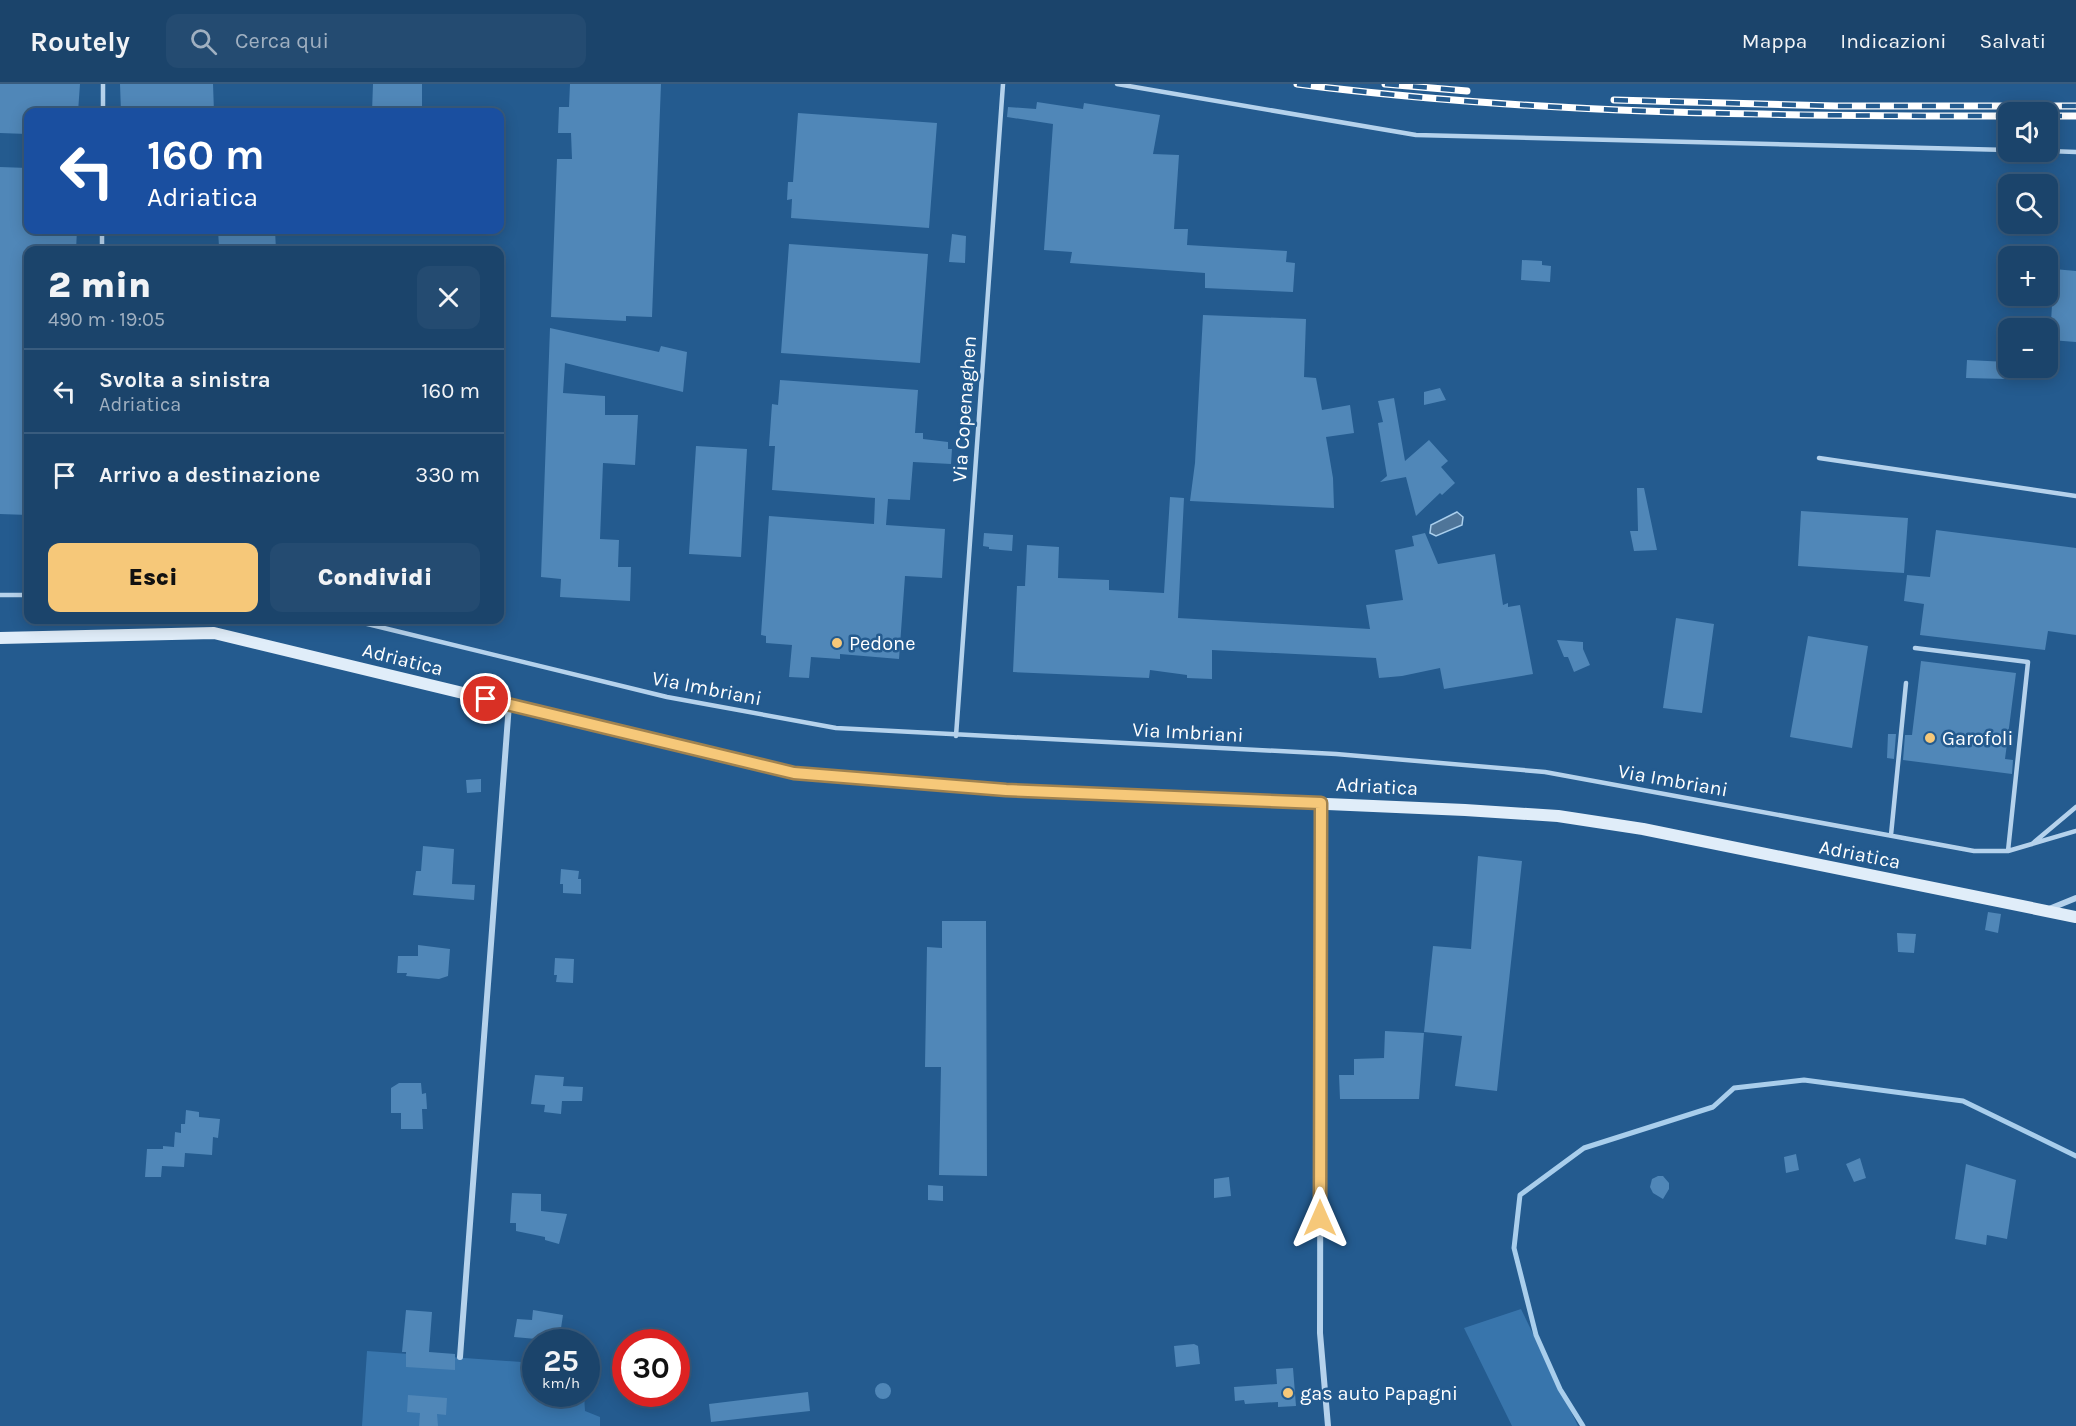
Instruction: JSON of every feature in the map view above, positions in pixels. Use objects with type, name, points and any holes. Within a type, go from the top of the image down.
[{"type":"main road","name":"Adriatica","points":[[0,638],[214,633],[794,773],[1006,790],[1321,803],[1558,816],[1643,829],[2076,916]]},
{"type":"street","points":[[460,1358],[509,704]]},
{"type":"street","points":[[1321,803],[1320,1333],[1328,1426]]},
{"type":"street","points":[[2045,910],[2076,898]]},
{"type":"lane","points":[[103,84],[103,108]]},
{"type":"lane","name":"Via Copenaghen","points":[[956,736],[1002,84]]},
{"type":"lane","points":[[1117,84],[1416,135],[1998,150]]},
{"type":"lane","points":[[2058,151],[2076,152]]},
{"type":"lane","points":[[1819,458],[2076,496]]},
{"type":"lane","points":[[0,595],[24,595]]},
{"type":"lane","name":"Via Imbriani","points":[[368,624],[678,699],[836,729],[1336,754],[1545,772],[1974,851],[2008,851],[2028,847],[2076,831]]},
{"type":"lane","points":[[1914,648],[2028,662],[2008,851]]},
{"type":"lane","points":[[1891,835],[1906,683]]},
{"type":"lane","points":[[2028,847],[2076,807]]},
{"type":"shaded area","points":[[1457,512],[1463,517],[1462,525],[1436,536],[1430,533],[1431,525]]},
{"type":"shaded area","points":[[1521,1309],[1578,1426],[1512,1426],[1464,1328]]},
{"type":"shaded area","points":[[367,1351],[522,1362],[522,1407],[585,1407],[585,1411],[600,1417],[600,1426],[362,1426]]},
{"type":"building","points":[[0,84],[80,84],[78,108],[24,108],[24,134],[0,133]]},
{"type":"building","points":[[120,84],[213,84],[214,108],[121,108]]},
{"type":"building","points":[[373,84],[422,84],[422,108],[372,108]]},
{"type":"building","points":[[570,84],[661,84],[652,317],[626,316],[626,321],[551,317],[557,159],[572,159],[571,133],[558,133],[559,107],[569,107]]},
{"type":"building","points":[[1037,102],[1083,109],[1084,103],[1160,115],[1153,154],[1179,155],[1174,229],[1188,229],[1187,245],[1287,251],[1286,262],[1295,263],[1293,292],[1205,288],[1205,273],[1070,263],[1072,252],[1044,250],[1053,124],[1007,117],[1008,107],[1036,109]]},
{"type":"building","points":[[798,113],[937,123],[929,228],[791,218],[792,199],[787,200],[788,182],[793,182]]},
{"type":"building","points":[[0,167],[24,168],[24,234],[77,234],[76,246],[24,246],[24,515],[0,514]]},
{"type":"building","points":[[218,234],[275,234],[276,246],[219,246]]},
{"type":"building","points":[[952,234],[966,236],[965,263],[949,262]]},
{"type":"building","points":[[789,244],[928,254],[920,363],[781,353]]},
{"type":"building","points":[[1522,260],[1542,261],[1542,265],[1551,266],[1550,282],[1521,280]]},
{"type":"building","points":[[2058,269],[2076,271],[2076,342],[2058,341],[2058,318],[2051,318],[2052,306],[2058,306]]},
{"type":"building","points":[[1203,315],[1306,319],[1304,377],[1316,378],[1322,410],[1350,405],[1354,433],[1326,437],[1333,478],[1334,508],[1190,501],[1195,463]]},
{"type":"building","points":[[550,328],[659,352],[661,346],[687,352],[683,392],[565,363],[563,393],[605,396],[605,415],[638,415],[635,465],[603,463],[600,539],[619,540],[618,567],[631,567],[630,601],[560,597],[561,579],[541,577]]},
{"type":"building","points":[[1967,360],[1998,362],[1998,378],[2007,378],[2007,379],[1966,378]]},
{"type":"building","points":[[780,380],[918,390],[915,433],[923,433],[923,439],[948,442],[948,449],[952,449],[951,464],[913,462],[910,500],[888,499],[886,525],[945,529],[942,578],[905,576],[899,659],[840,654],[840,659],[811,657],[809,678],[789,677],[792,645],[766,643],[766,636],[761,635],[769,516],[874,524],[875,498],[772,490],[775,446],[769,446],[772,404],[778,405]]},
{"type":"building","points":[[1440,388],[1446,400],[1424,405],[1424,392]]},
{"type":"building","points":[[1394,398],[1405,461],[1429,440],[1448,461],[1441,467],[1455,483],[1442,495],[1440,493],[1416,516],[1406,477],[1380,482],[1387,476],[1378,423],[1383,422],[1378,401]]},
{"type":"building","points":[[696,446],[747,449],[741,557],[689,554]]},
{"type":"building","points":[[1637,488],[1644,488],[1657,550],[1634,551],[1630,531],[1638,531]]},
{"type":"building","points":[[1170,497],[1184,498],[1178,618],[1370,629],[1366,605],[1403,600],[1395,550],[1414,546],[1412,536],[1425,533],[1438,564],[1495,554],[1503,605],[1508,603],[1508,607],[1520,605],[1533,674],[1444,689],[1440,668],[1379,678],[1376,658],[1212,650],[1212,679],[1187,678],[1187,675],[1150,670],[1149,678],[1013,672],[1017,586],[1025,586],[1027,545],[1059,547],[1058,578],[1109,580],[1109,590],[1164,593]]},
{"type":"building","points":[[1801,511],[1908,518],[1904,573],[1798,566]]},
{"type":"building","points":[[1936,530],[2076,548],[2076,635],[2048,631],[2045,650],[1920,635],[1924,604],[1904,601],[1907,575],[1930,577]]},
{"type":"building","points":[[984,533],[1013,535],[1012,551],[989,549],[983,546]]},
{"type":"building","points":[[1676,618],[1714,624],[1702,713],[1663,708]]},
{"type":"building","points":[[1808,636],[1868,646],[1852,748],[1790,737]]},
{"type":"building","points":[[1557,640],[1583,642],[1583,649],[1590,665],[1574,672]]},
{"type":"building","points":[[1921,661],[2016,673],[2005,759],[2013,760],[2012,774],[1903,760],[1905,735],[1912,735]]},
{"type":"building","points":[[1888,734],[1896,734],[1894,759],[1887,758]]},
{"type":"building","points":[[481,779],[481,792],[467,793],[466,780]]},
{"type":"building","points":[[423,846],[454,849],[452,884],[475,885],[474,900],[413,895],[416,871],[421,871]]},
{"type":"building","points":[[1478,856],[1522,861],[1497,1091],[1455,1086],[1462,1036],[1424,1032],[1433,946],[1471,949]]},
{"type":"building","points":[[561,869],[579,871],[581,894],[563,893],[563,884],[560,884]]},
{"type":"building","points":[[1988,912],[2001,914],[1998,933],[1985,930]]},
{"type":"building","points":[[942,921],[986,921],[987,1176],[939,1175],[941,1067],[925,1067],[927,947],[942,948]]},
{"type":"building","points":[[1897,933],[1916,934],[1914,953],[1898,952]]},
{"type":"building","points":[[418,945],[450,949],[448,976],[439,979],[397,973],[398,956],[418,956]]},
{"type":"building","points":[[555,958],[574,959],[573,983],[556,982]]},
{"type":"building","points":[[1385,1031],[1424,1033],[1419,1099],[1340,1099],[1339,1075],[1354,1075],[1354,1059],[1384,1058]]},
{"type":"building","points":[[535,1075],[564,1077],[563,1086],[583,1087],[582,1101],[562,1101],[561,1114],[544,1112],[545,1105],[531,1104]]},
{"type":"building","points":[[399,1083],[421,1083],[422,1094],[426,1093],[427,1109],[422,1109],[423,1129],[401,1129],[401,1113],[391,1113],[391,1088]]},
{"type":"building","points":[[186,1110],[199,1112],[199,1117],[220,1119],[218,1138],[213,1137],[212,1155],[185,1153],[184,1167],[162,1166],[161,1177],[145,1177],[147,1149],[163,1149],[163,1146],[174,1147],[175,1132],[181,1133],[181,1124],[185,1124]]},
{"type":"building","points":[[1796,1154],[1799,1170],[1786,1173],[1784,1157]]},
{"type":"building","points":[[1860,1158],[1866,1178],[1854,1182],[1846,1164]]},
{"type":"building","points":[[1966,1164],[2016,1180],[2007,1239],[1987,1235],[1986,1245],[1955,1239]]},
{"type":"building","points":[[1663,1176],[1669,1183],[1669,1189],[1663,1199],[1653,1193],[1650,1187],[1652,1179]]},
{"type":"building","points":[[1229,1177],[1231,1196],[1214,1198],[1214,1179]]},
{"type":"building","points":[[928,1185],[943,1186],[943,1201],[928,1200]]},
{"type":"building","points":[[512,1193],[541,1194],[541,1211],[567,1214],[559,1244],[545,1240],[545,1237],[516,1231],[516,1223],[510,1223]]},
{"type":"building","points":[[406,1310],[432,1312],[429,1352],[455,1354],[455,1370],[406,1367],[406,1352],[402,1352]]},
{"type":"building","points":[[533,1310],[563,1315],[561,1329],[522,1329],[522,1338],[514,1337],[517,1319],[532,1320]]},
{"type":"building","points":[[1194,1344],[1198,1346],[1200,1364],[1176,1367],[1174,1346]]},
{"type":"building","points":[[1293,1368],[1296,1406],[1278,1407],[1278,1402],[1245,1404],[1244,1400],[1235,1401],[1234,1387],[1277,1384],[1276,1369]]},
{"type":"building","points":[[883,1383],[889,1385],[891,1391],[889,1397],[883,1399],[877,1397],[875,1391],[877,1385]]},
{"type":"building","points":[[808,1392],[810,1411],[711,1422],[709,1404]]},
{"type":"building","points":[[408,1395],[447,1398],[446,1415],[437,1414],[438,1426],[419,1426],[420,1413],[407,1412]]},
{"type":"waterway","points":[[1583,1426],[1560,1389],[1536,1335],[1514,1248],[1520,1195],[1584,1148],[1713,1107],[1734,1088],[1804,1080],[1963,1101],[2076,1156]]},
{"type":"railway","points":[[1297,84],[1474,102],[1563,107],[1741,114],[1998,116]]},
{"type":"railway","points":[[1385,84],[1467,91]]},
{"type":"railway","points":[[1614,100],[1836,106],[2076,106]]},
{"type":"railway","points":[[2058,116],[2076,116]]},
{"type":"place","name":"Pedone","points":[[837,643]]},
{"type":"place","name":"Garofoli","points":[[1930,738]]},
{"type":"place","name":"gas auto Papagni","points":[[1288,1393]]},
{"type":"route","points":[[486,699],[794,773],[1006,790],[1321,803],[1320,1218]]}]
